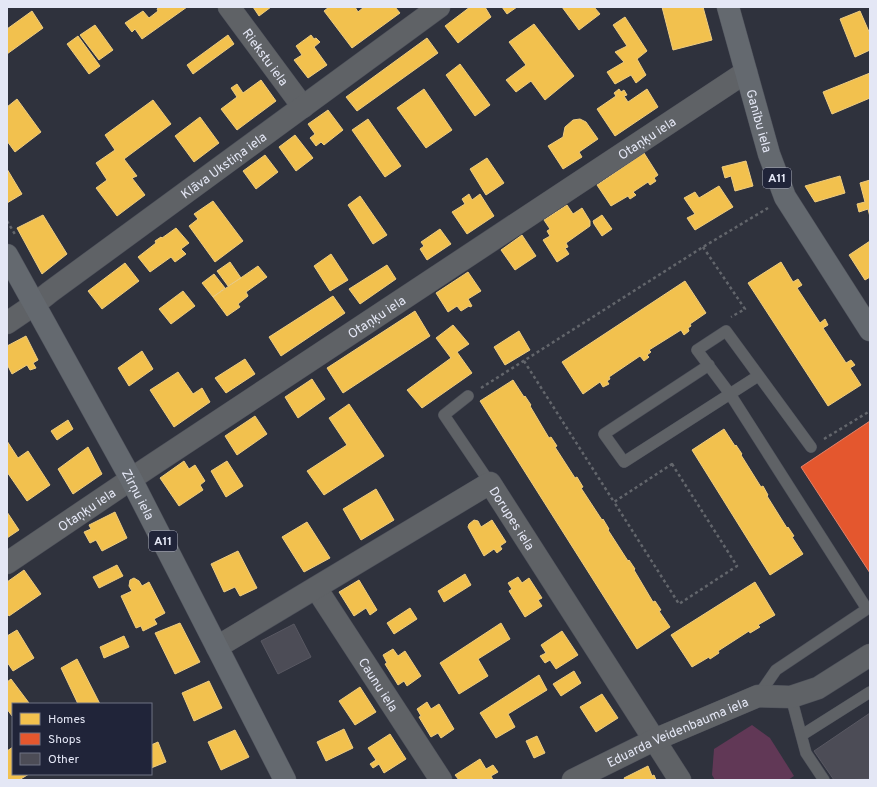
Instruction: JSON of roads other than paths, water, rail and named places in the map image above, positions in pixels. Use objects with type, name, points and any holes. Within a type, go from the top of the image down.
[{"type":"highway","name":"Ganību iela","points":[[728,7],[769,154],[785,197],[870,330]]},
{"type":"highway","name":"Zirņu iela","points":[[7,256],[132,479],[286,780]]},
{"type":"street","name":"Riekstu iela","points":[[229,7],[303,107]]},
{"type":"street","name":"Klāva Ukstiņa iela","points":[[7,323],[439,7]]},
{"type":"street","name":"Otaņķu iela","points":[[7,563],[746,72]]},
{"type":"street","name":"Dorupes iela","points":[[217,647],[490,483],[680,780]]},
{"type":"street","name":"Caunu iela","points":[[316,588],[441,780]]},
{"type":"street","name":"Eduarda Veidenbauma iela","points":[[573,780],[654,740],[758,696],[791,697],[818,688],[870,655]]},
{"type":"lane","points":[[758,696],[776,670],[868,611],[730,394],[697,350],[726,331],[811,447]]},
{"type":"lane","points":[[709,365],[604,434],[624,462],[758,376]]},
{"type":"lane","points":[[468,396],[444,415],[490,483]]},
{"type":"lane","points":[[802,735],[870,692]]},
{"type":"lane","points":[[791,697],[806,753],[824,780]]}]
